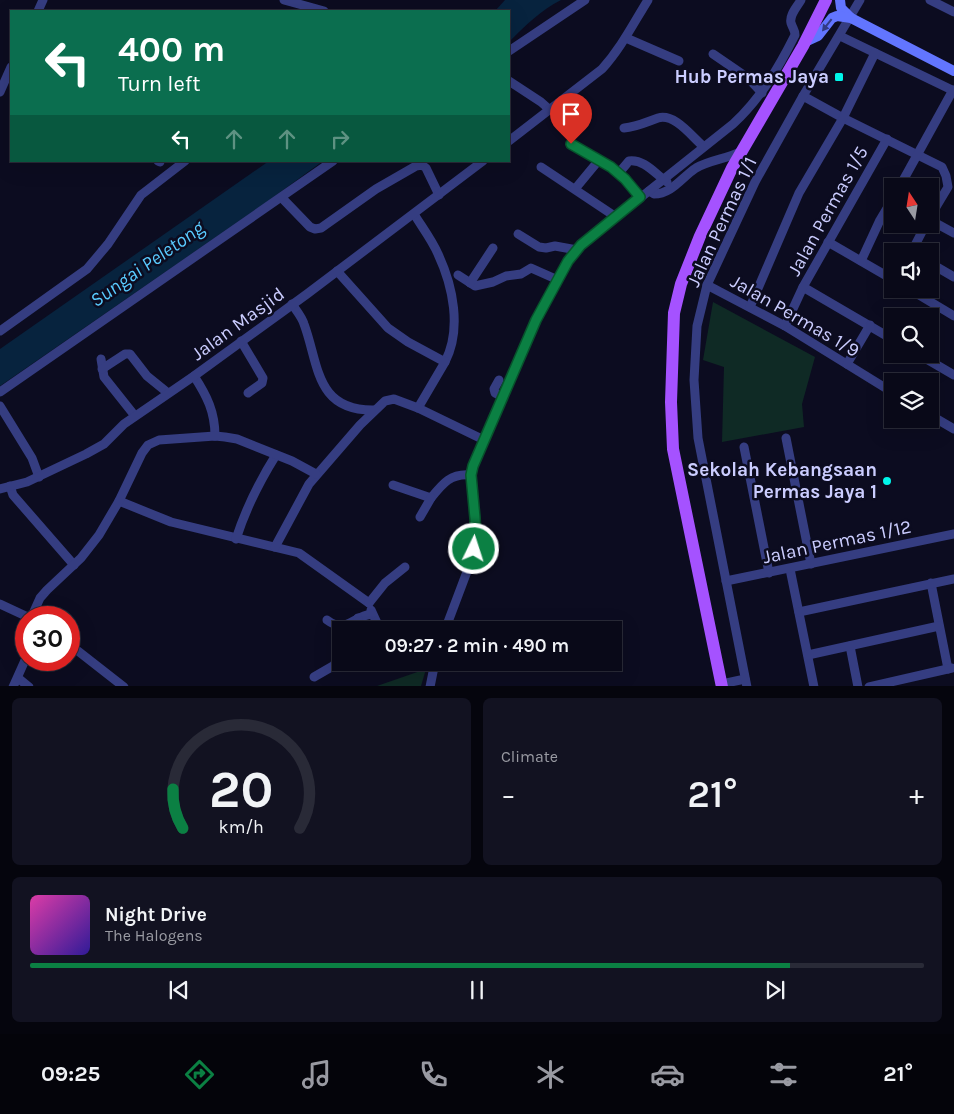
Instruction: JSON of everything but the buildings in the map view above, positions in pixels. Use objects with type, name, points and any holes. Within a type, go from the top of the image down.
[{"type":"main road","points":[[722,685],[673,449],[671,357],[674,313],[681,284],[700,236],[732,168],[805,42],[826,0]]},
{"type":"street","points":[[284,0],[320,10]]},
{"type":"street","points":[[510,50],[585,0]]},
{"type":"street","points":[[510,140],[602,69],[626,38],[648,0]]},
{"type":"street","points":[[448,621],[471,561],[476,538],[471,475],[473,466],[536,320],[568,261],[577,250],[616,217],[747,111],[770,81],[795,36],[796,32],[791,22],[791,17],[801,0]]},
{"type":"street","points":[[840,0],[841,8],[851,18],[954,71]]},
{"type":"street","name":"Jalan Permas 1/1","points":[[746,683],[698,438],[694,361],[697,326],[707,285],[755,182],[860,0]]},
{"type":"street","points":[[930,0],[954,12]]},
{"type":"street","points":[[805,42],[818,36],[832,18],[837,16],[851,18]]},
{"type":"street","points":[[840,36],[954,90],[905,178]]},
{"type":"street","points":[[626,38],[679,61]]},
{"type":"street","points":[[750,307],[800,193],[842,118],[875,53]]},
{"type":"street","points":[[713,54],[748,78],[762,93]]},
{"type":"street","points":[[1,89],[10,69]]},
{"type":"street","points":[[748,78],[770,81]]},
{"type":"street","points":[[510,82],[550,110]]},
{"type":"street","points":[[803,96],[842,118],[942,167],[948,187],[939,202]]},
{"type":"street","points":[[624,128],[635,127],[661,117],[668,118],[676,121],[703,146]]},
{"type":"street","name":"Jalan Permas 1/5","points":[[785,326],[828,242],[887,139]]},
{"type":"street","points":[[571,144],[599,160],[618,174],[640,197]]},
{"type":"street","points":[[648,191],[659,194],[674,187],[698,167],[740,152]]},
{"type":"street","points":[[574,189],[599,160]]},
{"type":"street","points":[[618,174],[632,160],[650,168],[674,187]]},
{"type":"street","points":[[0,331],[87,269],[108,244],[141,195],[185,162]]},
{"type":"street","points":[[0,392],[332,162]]},
{"type":"street","name":"Jalan Masjid","points":[[0,489],[39,477],[104,444],[135,416],[194,376],[482,162]]},
{"type":"street","points":[[282,198],[310,227],[315,229],[321,228],[376,189],[416,166],[422,165],[426,168],[439,195]]},
{"type":"street","points":[[698,167],[718,165],[732,168]]},
{"type":"street","points":[[542,167],[616,217]]},
{"type":"street","points":[[861,261],[884,213]]},
{"type":"street","points":[[414,214],[438,254],[452,294],[454,317],[453,339],[445,362],[418,408]]},
{"type":"street","points":[[939,224],[954,234]]},
{"type":"street","points":[[518,234],[539,247],[555,246],[577,250]]},
{"type":"street","points":[[828,242],[884,274]]},
{"type":"street","points":[[470,283],[493,248]]},
{"type":"street","points":[[458,275],[475,286],[483,285],[506,276],[521,274],[531,268],[558,280]]},
{"type":"street","points":[[939,268],[954,277]]},
{"type":"street","points":[[337,271],[388,328],[408,342],[445,362]]},
{"type":"street","name":"Jalan Permas 1/9","points":[[707,285],[785,326],[884,387]]},
{"type":"street","points":[[804,286],[884,334]]},
{"type":"street","points":[[923,298],[954,316]]},
{"type":"street","points":[[292,304],[304,322],[324,388],[334,398],[348,406],[364,411],[374,410]]},
{"type":"street","points":[[847,364],[870,325]]},
{"type":"street","points":[[241,341],[263,378],[262,383],[248,393]]},
{"type":"street","points":[[102,368],[125,354],[130,354],[147,376],[168,393]]},
{"type":"street","points":[[101,359],[102,368],[108,382],[135,416]]},
{"type":"street","points":[[933,363],[954,375]]},
{"type":"street","points":[[194,376],[211,405],[215,431]]},
{"type":"street","points":[[499,380],[494,389],[495,392],[503,397]]},
{"type":"street","points":[[276,547],[316,474],[374,410],[385,401],[394,399],[418,408],[484,440]]},
{"type":"street","points":[[0,406],[32,458],[39,477]]},
{"type":"street","points":[[939,420],[954,429]]},
{"type":"street","points":[[36,606],[47,590],[74,565],[99,535],[148,445],[159,440],[215,431],[292,461],[316,474]]},
{"type":"street","points":[[786,438],[811,564]]},
{"type":"street","points":[[744,447],[769,573]]},
{"type":"street","points":[[236,539],[245,511],[258,484],[276,455]]},
{"type":"street","points":[[420,517],[431,498],[446,480],[462,474],[471,475]]},
{"type":"street","points":[[394,485],[431,498]]},
{"type":"street","points":[[10,486],[13,495],[74,565]]},
{"type":"street","points":[[119,501],[171,522],[276,547],[305,557],[369,603],[376,621]]},
{"type":"street","name":"Jalan Permas 1/12","points":[[726,581],[954,534]]},
{"type":"street","points":[[369,603],[385,583],[405,567]]},
{"type":"street","points":[[790,569],[814,686]]},
{"type":"street","points":[[799,612],[954,579]]},
{"type":"street","points":[[869,686],[903,683],[951,669],[939,626],[931,584]]},
{"type":"street","points":[[0,604],[15,611]]},
{"type":"street","points":[[327,620],[336,627],[342,627],[358,618],[372,614]]},
{"type":"street","points":[[808,655],[939,626]]},
{"type":"street","points":[[850,646],[858,686]]},
{"type":"street","points":[[80,653],[121,685]]},
{"type":"street","points":[[314,677],[332,667]]},
{"type":"street","points":[[13,686],[21,671]]},
{"type":"street","points":[[430,686],[433,671]]},
{"type":"street","points":[[18,678],[28,686]]},
{"type":"street","points":[[722,685],[746,683]]},
{"type":"green space","points":[[713,302],[815,357],[802,404],[804,427],[722,442],[724,367],[703,360]]},
{"type":"green space","points":[[420,671],[425,671],[421,686],[377,686]]},
{"type":"water","points":[[505,0],[561,0],[540,13],[510,41],[510,10],[496,10]]},
{"type":"water","name":"Sungai Peletong","points":[[268,162],[322,162],[0,386],[0,349]]},
{"type":"place","name":"Hub Permas Jaya","points":[[839,77]]},
{"type":"place","name":"Sekolah Kebangsaan Permas Jaya 1","points":[[887,481]]},
{"type":"route","points":[[474,549],[476,538],[471,475],[473,466],[536,320],[568,261],[581,245],[640,197],[625,179],[611,167],[571,144]]}]
